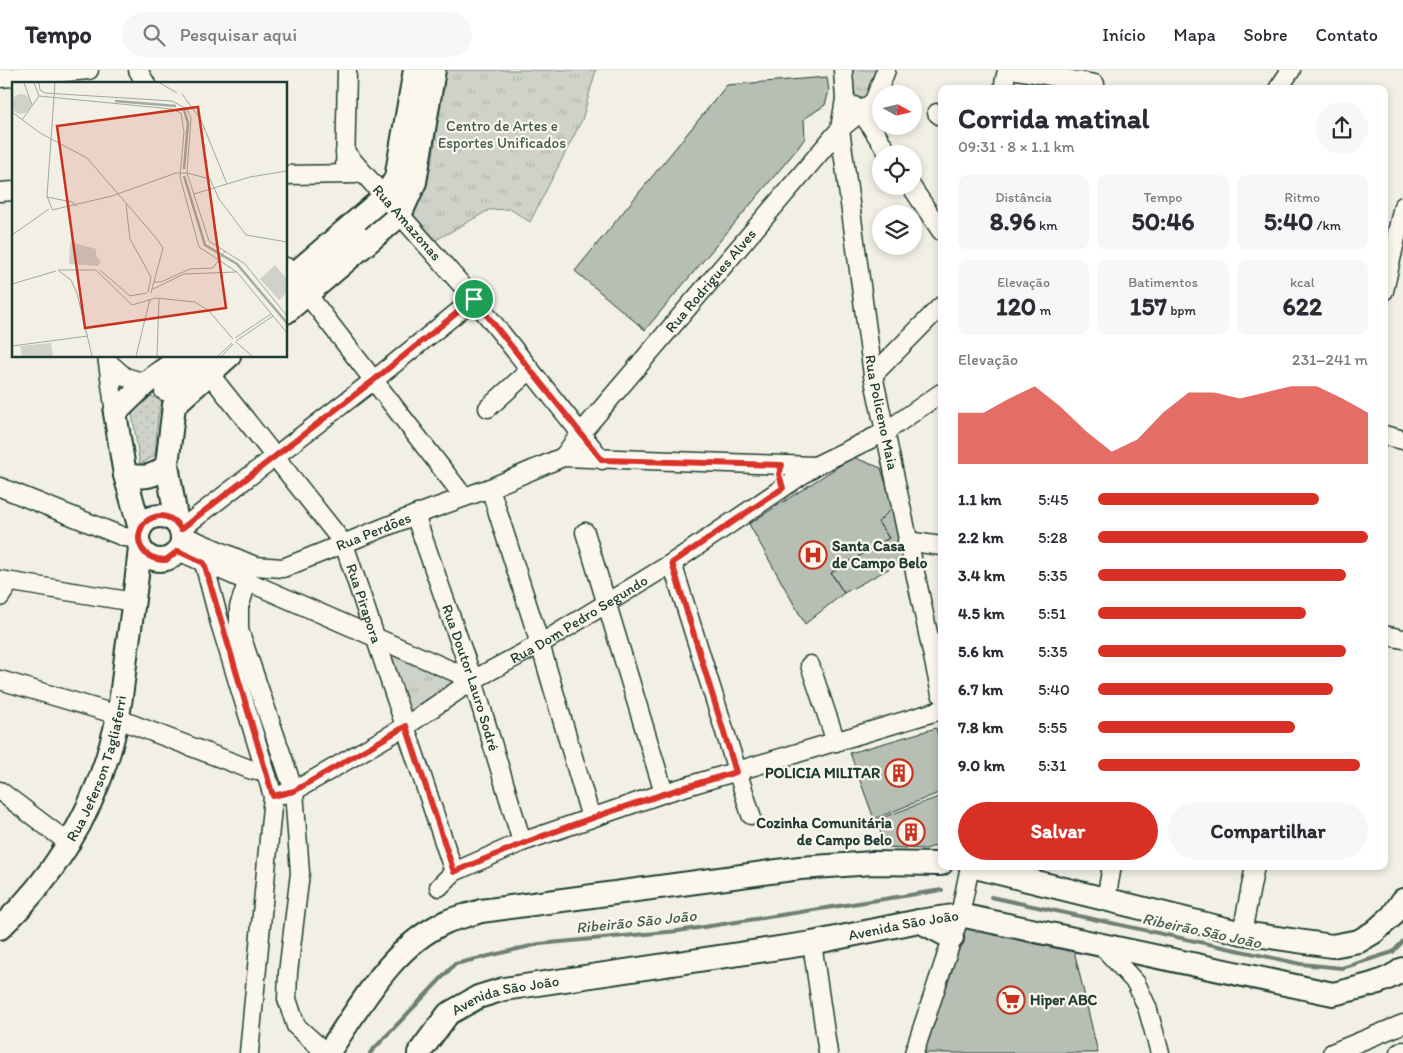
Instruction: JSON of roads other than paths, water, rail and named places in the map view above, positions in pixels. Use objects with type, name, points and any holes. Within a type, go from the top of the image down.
[{"type":"main road","points":[[393,206],[396,178],[416,70]]},
{"type":"main road","points":[[288,305],[294,283],[393,206],[415,182],[434,70]]},
{"type":"main road","points":[[135,592],[177,539],[167,465],[161,393],[182,358]]},
{"type":"main road","points":[[177,539],[151,558],[139,538],[125,475],[115,413],[161,393],[208,364],[224,358]]},
{"type":"main road","points":[[125,475],[144,478],[157,475],[167,465]]},
{"type":"main road","points":[[139,538],[144,523],[156,516],[171,518],[177,539]]},
{"type":"main road","name":"Rua Jeferson Tagliaferri","points":[[0,928],[42,884],[70,844],[80,825],[103,769],[118,717],[135,592],[139,538]]},
{"type":"main road","points":[[327,1053],[388,966],[416,940],[447,922],[481,911],[800,868],[874,863],[938,863]]},
{"type":"main road","points":[[987,870],[1242,933],[1332,946],[1359,941],[1374,932],[1392,916],[1403,900]]},
{"type":"main road","name":"Avenida São João","points":[[419,1053],[448,1014],[478,997],[504,989],[812,943],[919,921],[960,915],[1333,994],[1396,975],[1403,969]]},
{"type":"main road","points":[[919,921],[952,938]]},
{"type":"street","points":[[0,78],[71,79],[89,70]]},
{"type":"street","points":[[138,70],[145,82]]},
{"type":"street","points":[[345,174],[346,70]]},
{"type":"street","points":[[393,206],[407,179],[426,70]]},
{"type":"street","points":[[840,129],[845,99],[844,70]]},
{"type":"street","name":"Rua Rodrigues Alves","points":[[563,457],[581,432],[840,129],[874,102],[886,70]]},
{"type":"street","points":[[1005,85],[1007,70]]},
{"type":"street","points":[[1016,70],[1095,81]]},
{"type":"street","points":[[1281,85],[1290,70]]},
{"type":"street","points":[[845,99],[862,113],[884,145]]},
{"type":"street","name":"Rua Policeno Maia","points":[[840,129],[873,375],[938,680]]},
{"type":"street","name":"Rua Amazonas","points":[[346,152],[474,299],[602,460]]},
{"type":"street","points":[[288,175],[366,174]]},
{"type":"street","points":[[917,195],[938,226]]},
{"type":"street","points":[[1388,271],[1403,206]]},
{"type":"street","points":[[294,283],[374,380],[464,496]]},
{"type":"street","points":[[473,680],[204,563],[177,539],[276,455],[374,380],[474,299]]},
{"type":"street","points":[[873,375],[938,309]]},
{"type":"street","points":[[108,359],[125,377],[161,393]]},
{"type":"street","points":[[108,359],[115,413]]},
{"type":"street","name":"Rua Pirapora","points":[[208,364],[344,544],[454,872]]},
{"type":"street","points":[[488,408],[530,370]]},
{"type":"street","name":"Rua Dom Pedro Segundo","points":[[273,796],[294,791],[406,726],[473,680],[540,644],[607,601],[672,563],[815,466],[885,432],[938,395]]},
{"type":"street","points":[[1388,436],[1403,440]]},
{"type":"street","points":[[563,457],[602,460],[815,466]]},
{"type":"street","name":"Rua Perdões","points":[[177,539],[255,566],[283,568],[464,496],[490,488],[563,457]]},
{"type":"street","points":[[782,465],[779,474],[783,488]]},
{"type":"street","points":[[0,487],[124,538],[139,538]]},
{"type":"street","points":[[490,488],[540,644],[591,818]]},
{"type":"street","name":"Rua Doutor Lauro Sodré","points":[[415,515],[473,680],[522,842]]},
{"type":"street","points":[[585,532],[664,793]]},
{"type":"street","points":[[907,541],[938,546]]},
{"type":"street","points":[[204,563],[273,796],[249,1053]]},
{"type":"street","points":[[672,563],[751,815]]},
{"type":"street","points":[[0,597],[5,581],[135,592]]},
{"type":"street","points":[[248,583],[239,607],[239,630],[294,791],[300,873],[288,973],[287,999],[296,1026],[327,1053]]},
{"type":"street","points":[[1388,635],[1403,639]]},
{"type":"street","points":[[810,665],[836,742]]},
{"type":"street","points":[[0,680],[108,712],[252,770],[264,770]]},
{"type":"street","points":[[439,887],[454,872],[522,842],[664,793],[938,711]]},
{"type":"street","points":[[0,791],[70,844]]},
{"type":"street","points":[[914,1053],[960,915],[970,870]]},
{"type":"street","points":[[1106,900],[1111,870]]},
{"type":"street","points":[[1242,933],[1255,870]]},
{"type":"street","points":[[812,943],[828,1053]]},
{"type":"street","points":[[1102,946],[1136,983],[1147,1007],[1160,1053]]},
{"type":"street","points":[[1332,1053],[1403,1024]]},
{"type":"street","points":[[1399,1053],[1403,1051]]},
{"type":"waterway","name":"Ribeirão São João","points":[[370,1053],[455,964],[539,944],[678,931],[942,890]]},
{"type":"waterway","name":"Ribeirão São João","points":[[991,897],[1301,964],[1342,968],[1393,952],[1403,941]]},
{"type":"place","name":"Santa Casa de Campo Belo","points":[[813,555]]},
{"type":"place","name":"POLICIA MILITAR","points":[[899,773]]},
{"type":"place","name":"Cozinha Comunitária de Campo Belo","points":[[911,832]]},
{"type":"place","name":"Hiper ABC","points":[[1011,1000]]},
{"type":"park label","name":"Centro de Artes e Esportes Unificados","points":[[502,134]]}]
